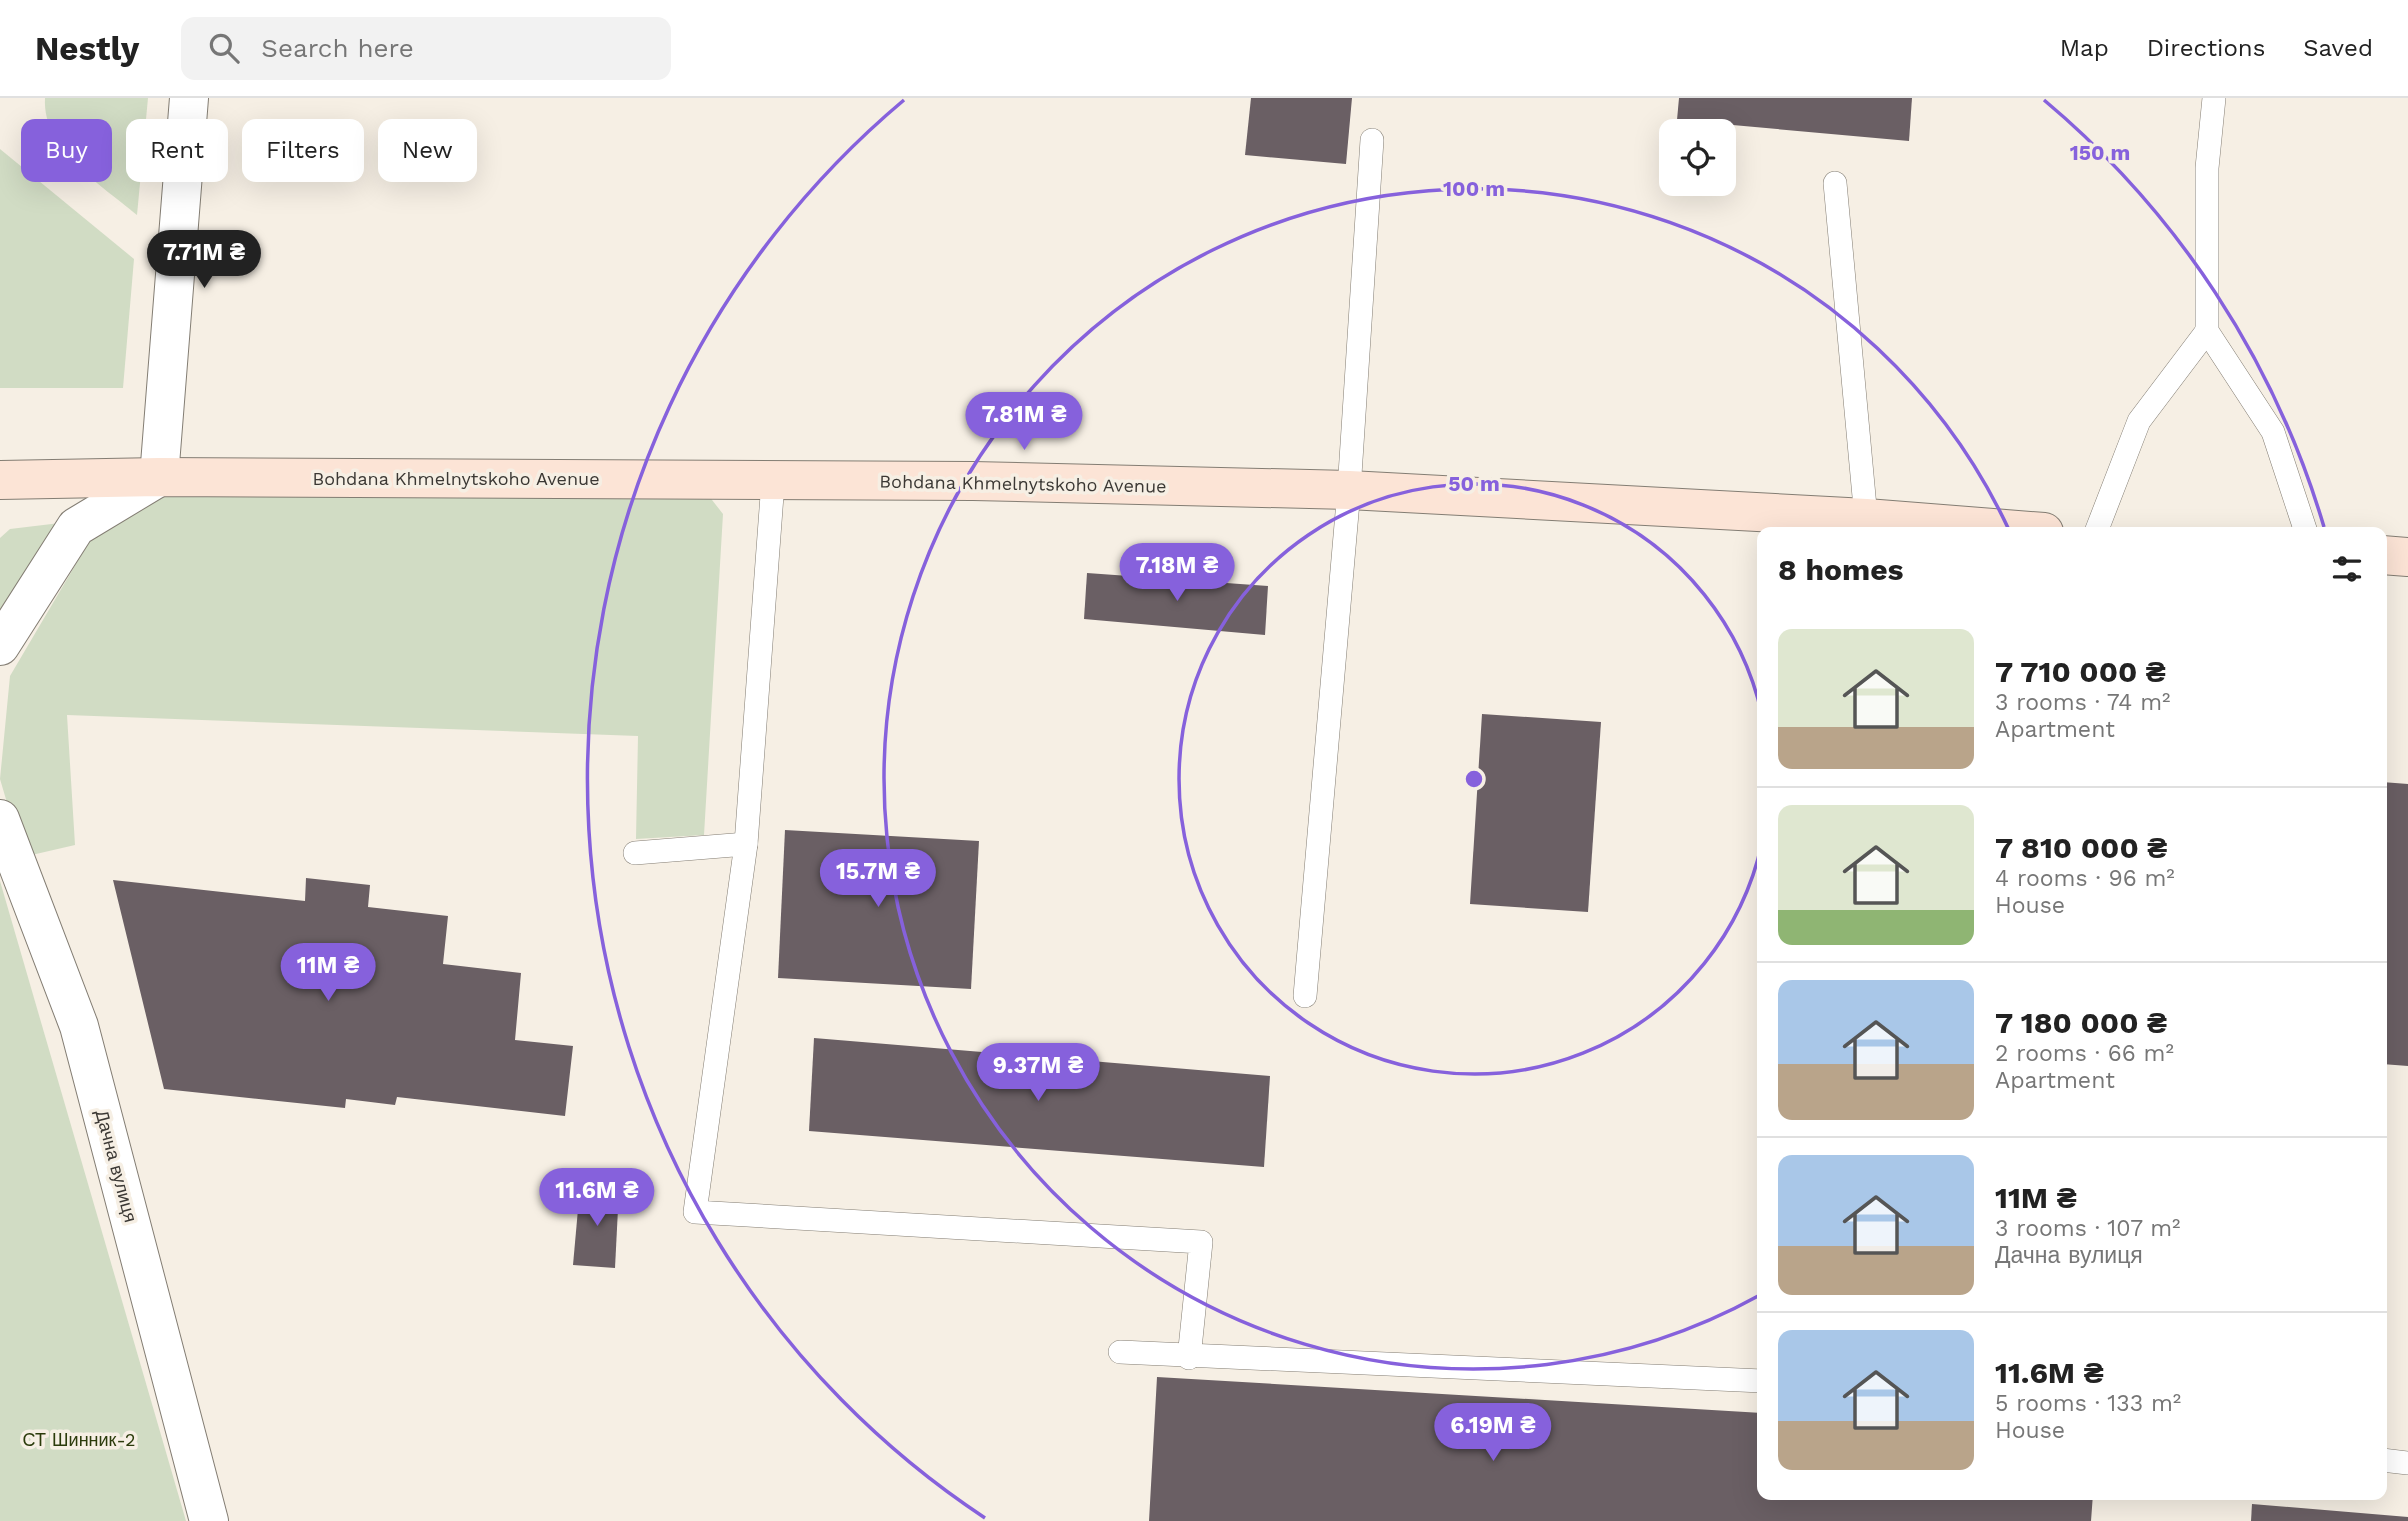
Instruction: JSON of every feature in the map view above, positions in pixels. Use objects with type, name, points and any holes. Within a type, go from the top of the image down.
[{"type":"main road","name":"Bohdana Khmelnytskoho Avenue","points":[[0,480],[159,477],[987,481],[1349,489],[1866,518],[1980,527]]},
{"type":"main road","points":[[2387,555],[2408,557]]},
{"type":"street","points":[[0,646],[76,527],[159,477],[189,98]]},
{"type":"street","name":"Дачна вулиця","points":[[0,819],[79,1026],[209,1521]]},
{"type":"lane","points":[[2214,98],[2207,168],[2207,331],[2273,432],[2304,527]]},
{"type":"lane","points":[[1305,996],[1349,489],[1372,140]]},
{"type":"lane","points":[[1835,183],[1866,518]]},
{"type":"lane","points":[[2098,527],[2139,421],[2207,331]]},
{"type":"lane","points":[[773,482],[746,844],[695,1212],[1201,1241],[1189,1358]]},
{"type":"lane","points":[[635,853],[746,844]]},
{"type":"lane","points":[[1120,1352],[1189,1358],[1757,1381]]},
{"type":"lane","points":[[2387,1460],[2408,1462]]},
{"type":"green space","points":[[45,98],[148,98],[146,119],[126,119],[126,182],[140,182],[137,215],[96,182],[112,182],[112,119],[47,117]]},
{"type":"green space","points":[[0,149],[21,166],[21,182],[40,182],[134,259],[123,388],[0,388]]},
{"type":"green space","points":[[705,491],[723,514],[704,835],[636,839],[638,736],[67,715],[75,845],[23,857],[0,779],[10,676],[93,535],[166,494]]},
{"type":"green space","points":[[60,523],[0,614],[0,538],[10,529]]},
{"type":"green space","name":"СТ Шинник-2","points":[[0,881],[186,1521],[0,1521]]},
{"type":"building","points":[[1251,98],[1352,98],[1346,164],[1245,155]]},
{"type":"building","points":[[1679,98],[1912,98],[1909,141],[1736,125],[1736,119],[1677,119]]},
{"type":"building","points":[[1087,573],[1268,586],[1265,635],[1084,619]]},
{"type":"building","points":[[1482,714],[1601,722],[1588,912],[1470,904]]},
{"type":"building","points":[[2387,782],[2408,784],[2408,1066],[2387,1064]]},
{"type":"building","points":[[785,830],[979,841],[971,989],[778,978]]},
{"type":"building","points":[[306,878],[370,885],[368,907],[448,916],[443,964],[521,973],[515,1040],[573,1046],[565,1116],[397,1097],[395,1105],[346,1099],[345,1108],[164,1089],[113,880],[305,901]]},
{"type":"building","points":[[814,1038],[1270,1076],[1264,1167],[809,1131]]},
{"type":"building","points":[[580,1187],[619,1189],[615,1268],[573,1265]]},
{"type":"building","points":[[1157,1377],[1757,1413],[1757,1500],[2093,1500],[2091,1521],[1149,1521]]},
{"type":"building","points":[[2252,1504],[2408,1517],[2408,1521],[2251,1521]]}]
